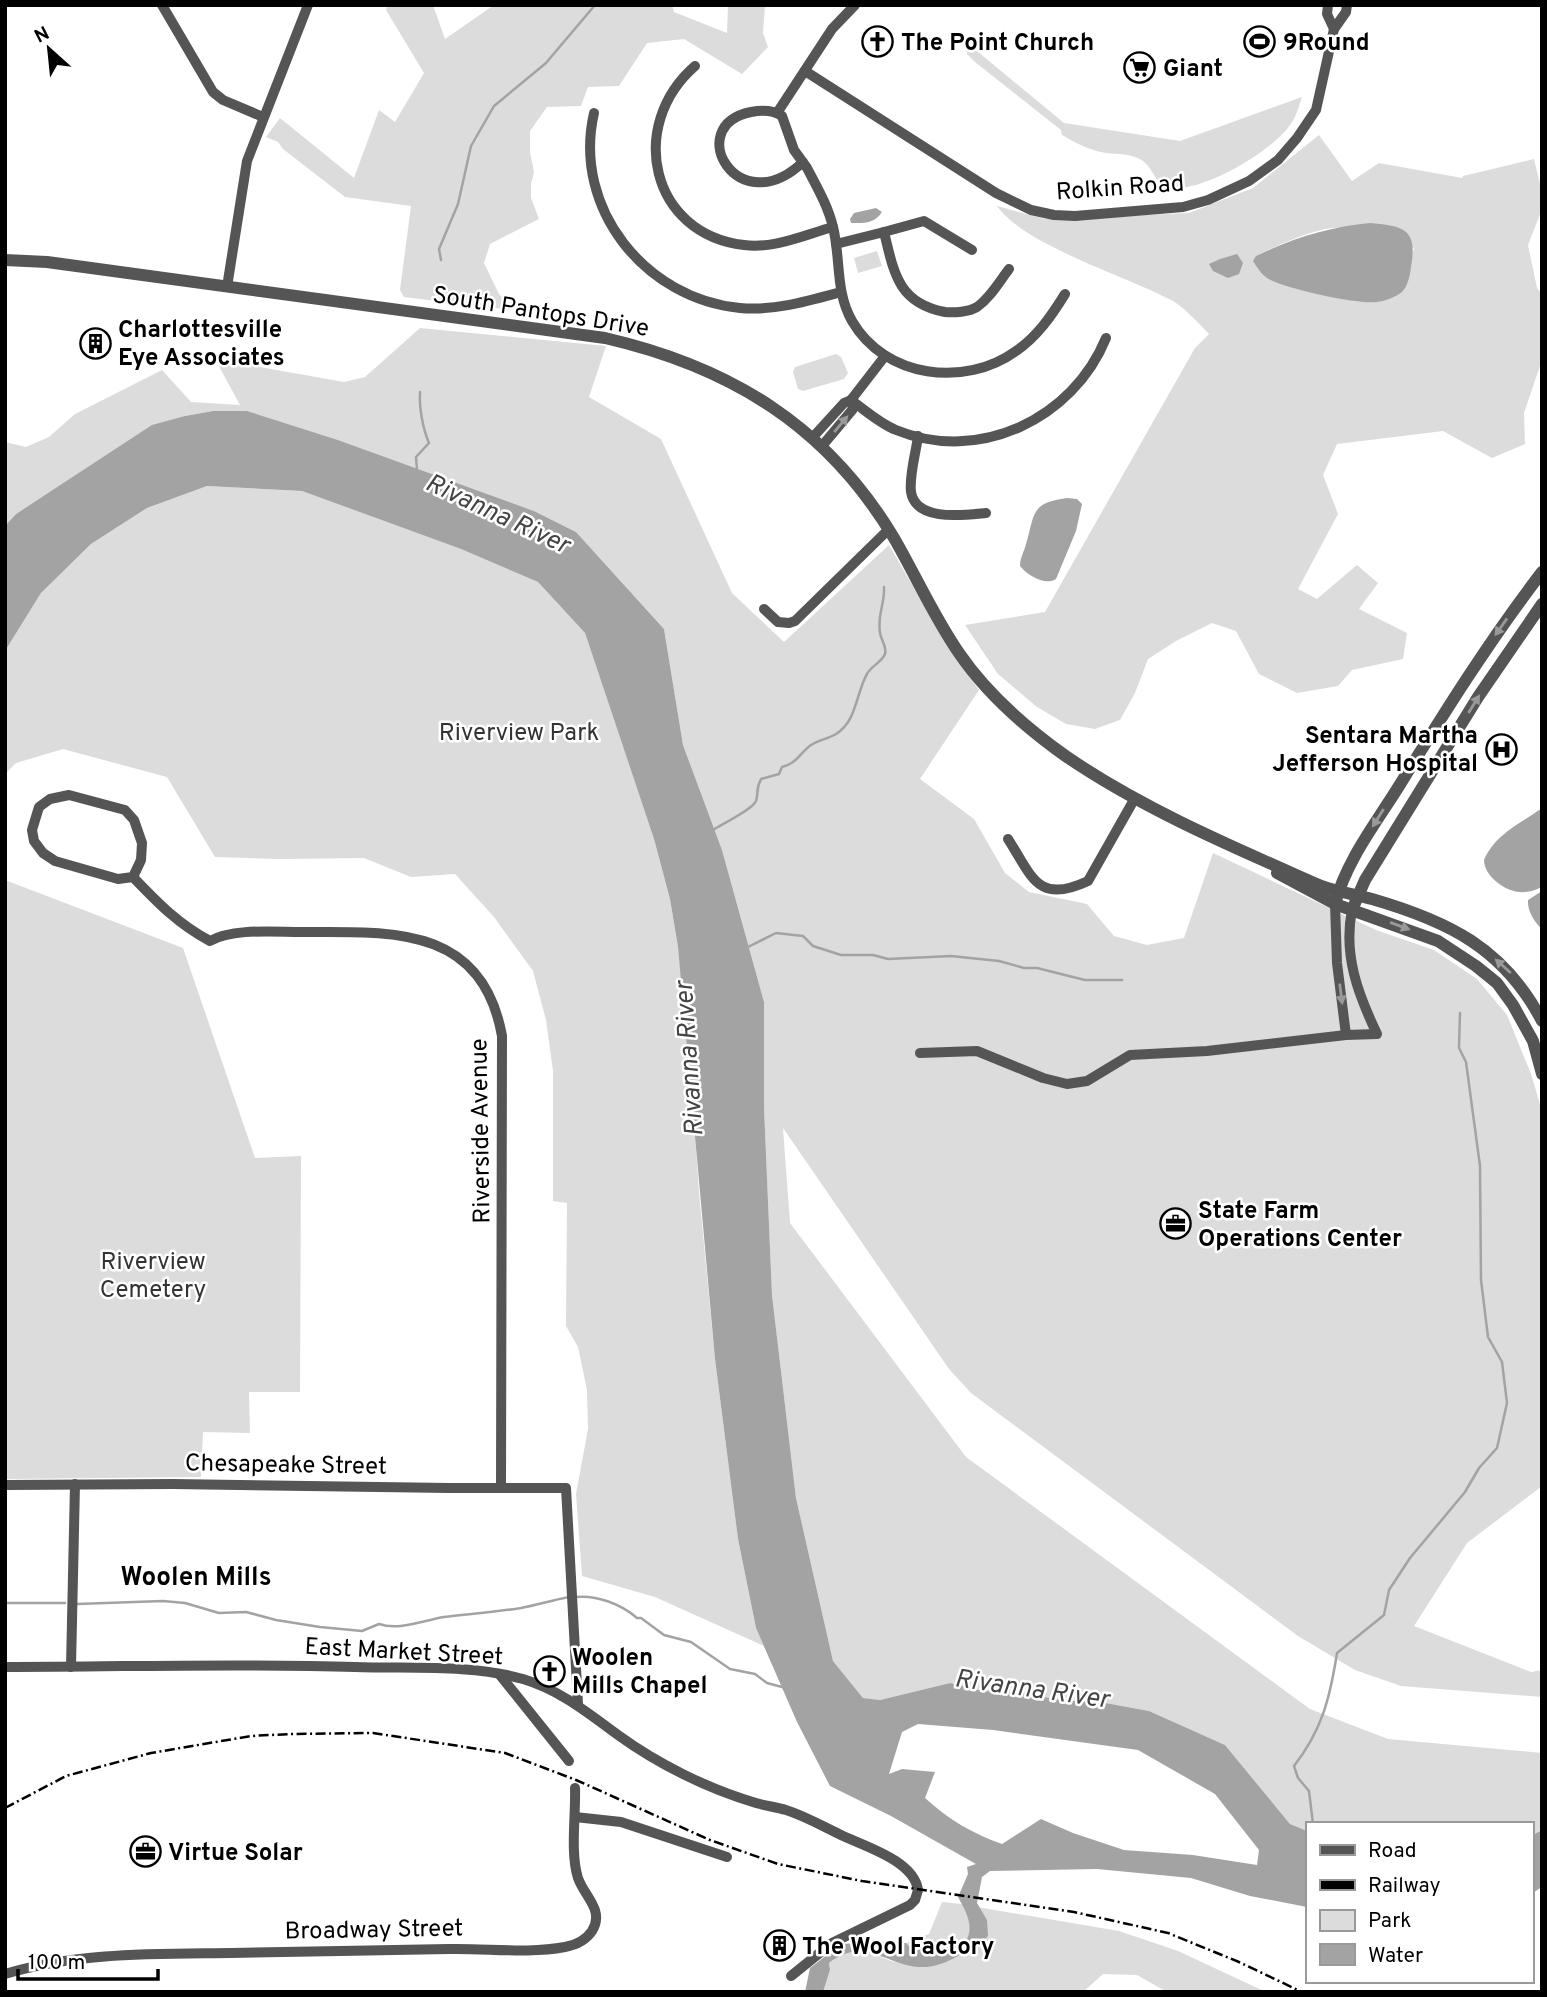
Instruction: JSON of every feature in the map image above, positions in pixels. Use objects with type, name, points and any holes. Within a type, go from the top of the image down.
[{"type":"street","points":[[162,5],[213,92],[223,100],[263,117]]},
{"type":"street","points":[[227,286],[243,176],[263,117],[308,5]]},
{"type":"street","points":[[777,113],[832,29],[855,5]]},
{"type":"street","name":"Rolkin Road","points":[[1328,5],[1327,14],[1334,29]]},
{"type":"street","name":"Rolkin Road","points":[[805,71],[1020,206],[1064,216],[1183,207],[1208,200],[1249,181],[1278,160],[1297,138],[1316,110],[1334,29],[1346,12],[1347,5]]},
{"type":"street","points":[[695,66],[668,96],[662,109],[656,137],[658,170],[675,208],[711,236],[745,245],[774,244],[833,227]]},
{"type":"street","points":[[594,113],[591,155],[604,210],[612,229],[625,246],[655,276],[706,302],[743,308],[783,307],[841,292]]},
{"type":"street","points":[[803,162],[785,176],[760,182],[751,181],[734,174],[722,160],[722,134],[729,122],[746,113],[777,113],[785,121],[794,150],[803,162],[825,204],[833,227],[841,292],[846,307],[857,328],[874,348],[885,356],[923,371],[976,371],[1004,359],[1032,339],[1065,294]]},
{"type":"street","points":[[836,244],[924,222],[972,250]]},
{"type":"street","points":[[884,232],[894,270],[908,295],[925,308],[952,313],[974,309],[987,298],[1009,270]]},
{"type":"street","name":"South Pantops Drive","points":[[5,260],[47,262],[564,332],[636,345],[719,376],[770,406],[817,441],[843,468],[888,530],[957,652],[1009,711],[1065,755],[1135,798],[1246,853],[1290,881],[1337,898]]},
{"type":"street","points":[[851,400],[887,426],[918,436],[975,440],[1002,434],[1024,426],[1056,406],[1077,386],[1097,358],[1106,338]]},
{"type":"street","points":[[817,441],[844,403],[851,400],[885,356]]},
{"type":"street","points":[[918,436],[911,489],[915,501],[929,511],[957,515],[986,513]]},
{"type":"street","points":[[764,609],[778,622],[794,621],[888,530]]},
{"type":"street","points":[[1346,1035],[1337,963],[1337,898],[1364,842],[1460,688],[1496,633],[1542,572]]},
{"type":"street","points":[[920,1053],[977,1051],[1067,1084],[1087,1081],[1129,1055],[1207,1051],[1377,1034],[1353,976],[1350,937],[1352,910],[1365,880],[1478,697],[1542,604]]},
{"type":"street","points":[[69,795],[125,810],[134,820],[142,843],[141,860],[133,877],[118,879],[55,861],[43,853],[34,841],[32,830],[39,807],[51,799],[69,795]]},
{"type":"street","points":[[1008,839],[1040,887],[1052,891],[1081,884],[1088,881],[1135,798]]},
{"type":"street","name":"Riverside Avenue","points":[[133,877],[186,928],[210,941],[227,934],[281,932],[372,932],[405,935],[424,940],[450,953],[465,964],[486,991],[494,1006],[502,1036],[501,1488]]},
{"type":"street","points":[[1337,898],[1358,896],[1425,917],[1462,934],[1510,971],[1528,995],[1542,1021]]},
{"type":"street","points":[[1337,898],[1352,910],[1438,941],[1456,951],[1497,983],[1533,1041],[1542,1074]]},
{"type":"street","points":[[71,1667],[75,1484]]},
{"type":"street","name":"Chesapeake Street","points":[[5,1485],[566,1488],[578,1704]]},
{"type":"street","name":"East Market Street","points":[[5,1668],[145,1665],[407,1667],[524,1679],[578,1704],[660,1761],[699,1781],[756,1803],[799,1814],[899,1863],[915,1880],[918,1885],[917,1895],[910,1905],[855,1929],[832,1943],[791,1976]]},
{"type":"street","points":[[500,1675],[569,1761]]},
{"type":"street","name":"Broadway Street","points":[[5,1974],[48,1964],[123,1954],[461,1948],[537,1950],[573,1945],[593,1929],[596,1918],[594,1905],[577,1876],[575,1788]]},
{"type":"street","points":[[575,1817],[621,1822],[727,1857]]},
{"type":"green space","points":[[388,5],[433,5],[445,39],[494,5],[672,5],[674,12],[727,33],[728,5],[765,5],[763,33],[768,47],[742,74],[684,39],[647,43],[619,86],[588,87],[581,106],[547,107],[530,131],[534,172],[531,198],[539,219],[490,244],[484,263],[499,294],[513,310],[404,297],[400,290],[411,206],[345,197],[283,149],[278,142],[266,137],[280,118],[354,178],[379,110],[395,122],[424,73],[386,10]]},
{"type":"green space","points":[[966,42],[1064,123],[1180,141],[1302,97],[1294,119],[1284,133],[1254,157],[1216,178],[1181,188],[1168,187],[1138,158],[1096,151],[1062,135],[1061,130],[975,62],[967,54]]},
{"type":"green space","points":[[1319,135],[1352,181],[1379,163],[1462,178],[1534,159],[1542,192],[1542,209],[1528,245],[1537,288],[1542,294],[1542,360],[1524,413],[1525,444],[1492,458],[1443,431],[1337,444],[1323,475],[1338,514],[1298,589],[1317,599],[1357,565],[1378,583],[1359,609],[1407,633],[1403,659],[1352,670],[1338,686],[1297,693],[1259,674],[1236,631],[1212,623],[1148,659],[1135,693],[1120,720],[1095,729],[1066,724],[1037,707],[998,674],[965,625],[1045,612],[1195,348],[1209,334],[1173,301],[1053,247],[1010,220],[997,206],[1045,219],[1189,213],[1253,188]],"holes":[[[1359,224],[1414,248],[1407,283],[1378,302],[1329,296],[1297,288],[1256,256],[1307,234]]]},
{"type":"green space","points":[[877,251],[882,266],[858,273],[854,258]]},
{"type":"green space","points":[[420,328],[606,346],[589,397],[661,439],[732,593],[784,642],[889,545],[947,645],[979,690],[920,779],[974,819],[1005,873],[1029,892],[1087,904],[1114,936],[1147,945],[1184,938],[1213,853],[1376,930],[1434,950],[1477,979],[1507,1015],[1531,1074],[1542,1111],[1542,1486],[1467,1543],[1414,1626],[1531,1672],[1542,1670],[1542,1697],[1401,1686],[1355,1670],[1298,1636],[971,1393],[949,1369],[783,1128],[790,1223],[966,1457],[1310,1709],[1388,1739],[1542,1753],[1542,1830],[1533,1835],[1533,1822],[1306,1822],[1306,1831],[1290,1824],[1225,1745],[1149,1711],[1018,1692],[983,1691],[950,1683],[880,1700],[863,1698],[833,1661],[796,1498],[772,1295],[764,1107],[764,1002],[722,850],[683,745],[664,629],[576,532],[534,511],[338,440],[247,411],[213,411],[185,416],[76,476],[16,514],[5,526],[5,442],[26,447],[49,437],[75,414],[162,370],[191,402],[240,405],[215,359],[344,382],[365,377]]},
{"type":"green space","points":[[836,354],[841,357],[848,373],[844,379],[803,391],[798,389],[793,372],[795,367]]},
{"type":"green space","name":"Riverview Park","points":[[207,486],[302,491],[461,549],[538,582],[585,633],[654,839],[670,899],[688,1033],[699,1192],[715,1359],[738,1539],[756,1628],[764,1646],[655,1597],[582,1576],[576,1494],[588,1429],[587,1390],[578,1347],[566,1326],[567,1203],[553,1201],[553,1071],[546,1020],[533,971],[494,917],[455,874],[411,877],[364,858],[215,857],[167,777],[63,749],[16,763],[5,774],[5,651],[41,593],[91,544],[147,508]]},
{"type":"green space","name":"Riverview Cemetery","points":[[5,880],[183,948],[255,1158],[301,1156],[300,1392],[249,1392],[250,1433],[203,1432],[201,1477],[5,1479]]},
{"type":"green space","points":[[942,1902],[962,1904],[970,1925],[967,1939],[927,1950],[912,1949],[906,1943],[929,1934]]},
{"type":"green space","points":[[977,1907],[1119,1931],[1178,1951],[1266,1992],[1167,1992],[1137,1975],[1103,1974],[1083,1992],[823,1992],[830,1970],[829,1963],[850,1951],[868,1952],[895,1962],[912,1964],[981,1945]]},
{"type":"water","points":[[876,208],[882,212],[876,219],[865,223],[851,223],[850,219],[854,213]]},
{"type":"water","points":[[1370,223],[1400,228],[1410,237],[1412,245],[1411,270],[1406,287],[1400,294],[1387,300],[1354,301],[1288,286],[1267,278],[1253,261],[1256,256],[1298,239],[1326,230]]},
{"type":"water","points":[[1237,254],[1243,263],[1239,274],[1228,278],[1213,271],[1209,264],[1220,259]]},
{"type":"water","name":"Rivanna River","points":[[213,411],[247,411],[338,440],[534,511],[576,532],[664,629],[683,745],[722,850],[764,1002],[764,1107],[772,1295],[796,1498],[833,1661],[863,1698],[880,1700],[950,1683],[983,1691],[1018,1692],[1060,1700],[1100,1702],[1149,1711],[1225,1745],[1290,1824],[1306,1831],[1306,1907],[1250,1896],[1191,1878],[1097,1869],[990,1871],[982,1877],[977,1903],[987,1920],[988,1936],[976,1946],[945,1962],[926,1967],[900,1963],[866,1952],[842,1955],[829,1963],[830,1970],[823,1992],[805,1992],[810,1968],[841,1944],[894,1941],[906,1943],[912,1949],[927,1950],[967,1939],[969,1923],[958,1897],[968,1874],[967,1867],[976,1864],[891,1816],[830,1786],[797,1722],[756,1628],[738,1539],[715,1359],[678,947],[670,899],[654,839],[585,633],[538,582],[461,549],[302,491],[207,486],[147,508],[91,544],[41,593],[5,651],[5,526],[16,514],[152,425]],"holes":[[[918,1724],[993,1730],[1138,1750],[1215,1794],[1259,1850],[1257,1865],[1193,1855],[1124,1850],[1041,1819],[1002,1844],[961,1825],[925,1798],[935,1772],[902,1769],[889,1774],[902,1732]]]},
{"type":"water","points":[[1067,498],[1077,499],[1082,504],[1076,531],[1056,579],[1042,581],[1020,566],[1033,518],[1046,503]]},
{"type":"water","points":[[1542,808],[1542,887],[1527,892],[1511,890],[1492,878],[1484,860],[1502,836]]},
{"type":"water","points":[[1542,891],[1542,929],[1532,916],[1528,900]]},
{"type":"water","points":[[1542,1830],[1542,1887],[1533,1893],[1533,1835]]},
{"type":"waterway","points":[[441,260],[439,249],[458,204],[471,146],[494,106],[546,63],[595,5]]},
{"type":"waterway","points":[[417,469],[416,457],[429,443],[422,418],[420,392]]},
{"type":"waterway","points":[[713,830],[753,805],[761,779],[779,774],[782,767],[794,761],[811,745],[836,734],[848,722],[867,674],[885,654],[879,626],[884,587]]},
{"type":"waterway","points":[[746,948],[776,933],[803,936],[813,946],[841,955],[873,955],[888,959],[951,956],[999,961],[1085,980],[1122,980]]},
{"type":"waterway","points":[[1313,1822],[1309,1791],[1298,1778],[1294,1766],[1312,1739],[1323,1713],[1337,1653],[1384,1615],[1389,1590],[1410,1558],[1465,1492],[1479,1468],[1497,1448],[1507,1403],[1502,1362],[1488,1337],[1481,1280],[1480,1166],[1466,1062],[1459,1048],[1460,1013]]},
{"type":"waterway","points":[[77,1604],[163,1601],[185,1603],[219,1613],[246,1612],[276,1620],[362,1631],[379,1624],[403,1626],[444,1617],[521,1608],[569,1597]]},
{"type":"waterway","points":[[576,1597],[592,1597],[616,1605],[641,1618],[664,1635],[691,1642],[730,1669],[755,1674],[767,1683],[782,1687]]},
{"type":"waterway","points":[[5,1603],[65,1603]]},
{"type":"railway","points":[[5,1808],[66,1776],[151,1753],[251,1736],[373,1733],[505,1753],[576,1780],[710,1840],[778,1864],[862,1881],[1074,1912],[1168,1933],[1302,1992]]},
{"type":"place","name":"The Point Church","points":[[878,42]]},
{"type":"place","name":"9Round","points":[[1260,42]]},
{"type":"place","name":"Giant","points":[[1140,68]]},
{"type":"place","name":"Charlottesville Eye Associates","points":[[95,343]]},
{"type":"place","name":"Sentara Martha Jefferson Hospital","points":[[1501,749]]},
{"type":"place","name":"State Farm Operations Center","points":[[1175,1224]]},
{"type":"place","name":"Woolen Mills Chapel","points":[[549,1671]]},
{"type":"place","name":"Virtue Solar","points":[[145,1852]]},
{"type":"place","name":"The Wool Factory","points":[[779,1946]]},
{"type":"district","name":"Woolen Mills","points":[[196,1576]]}]
